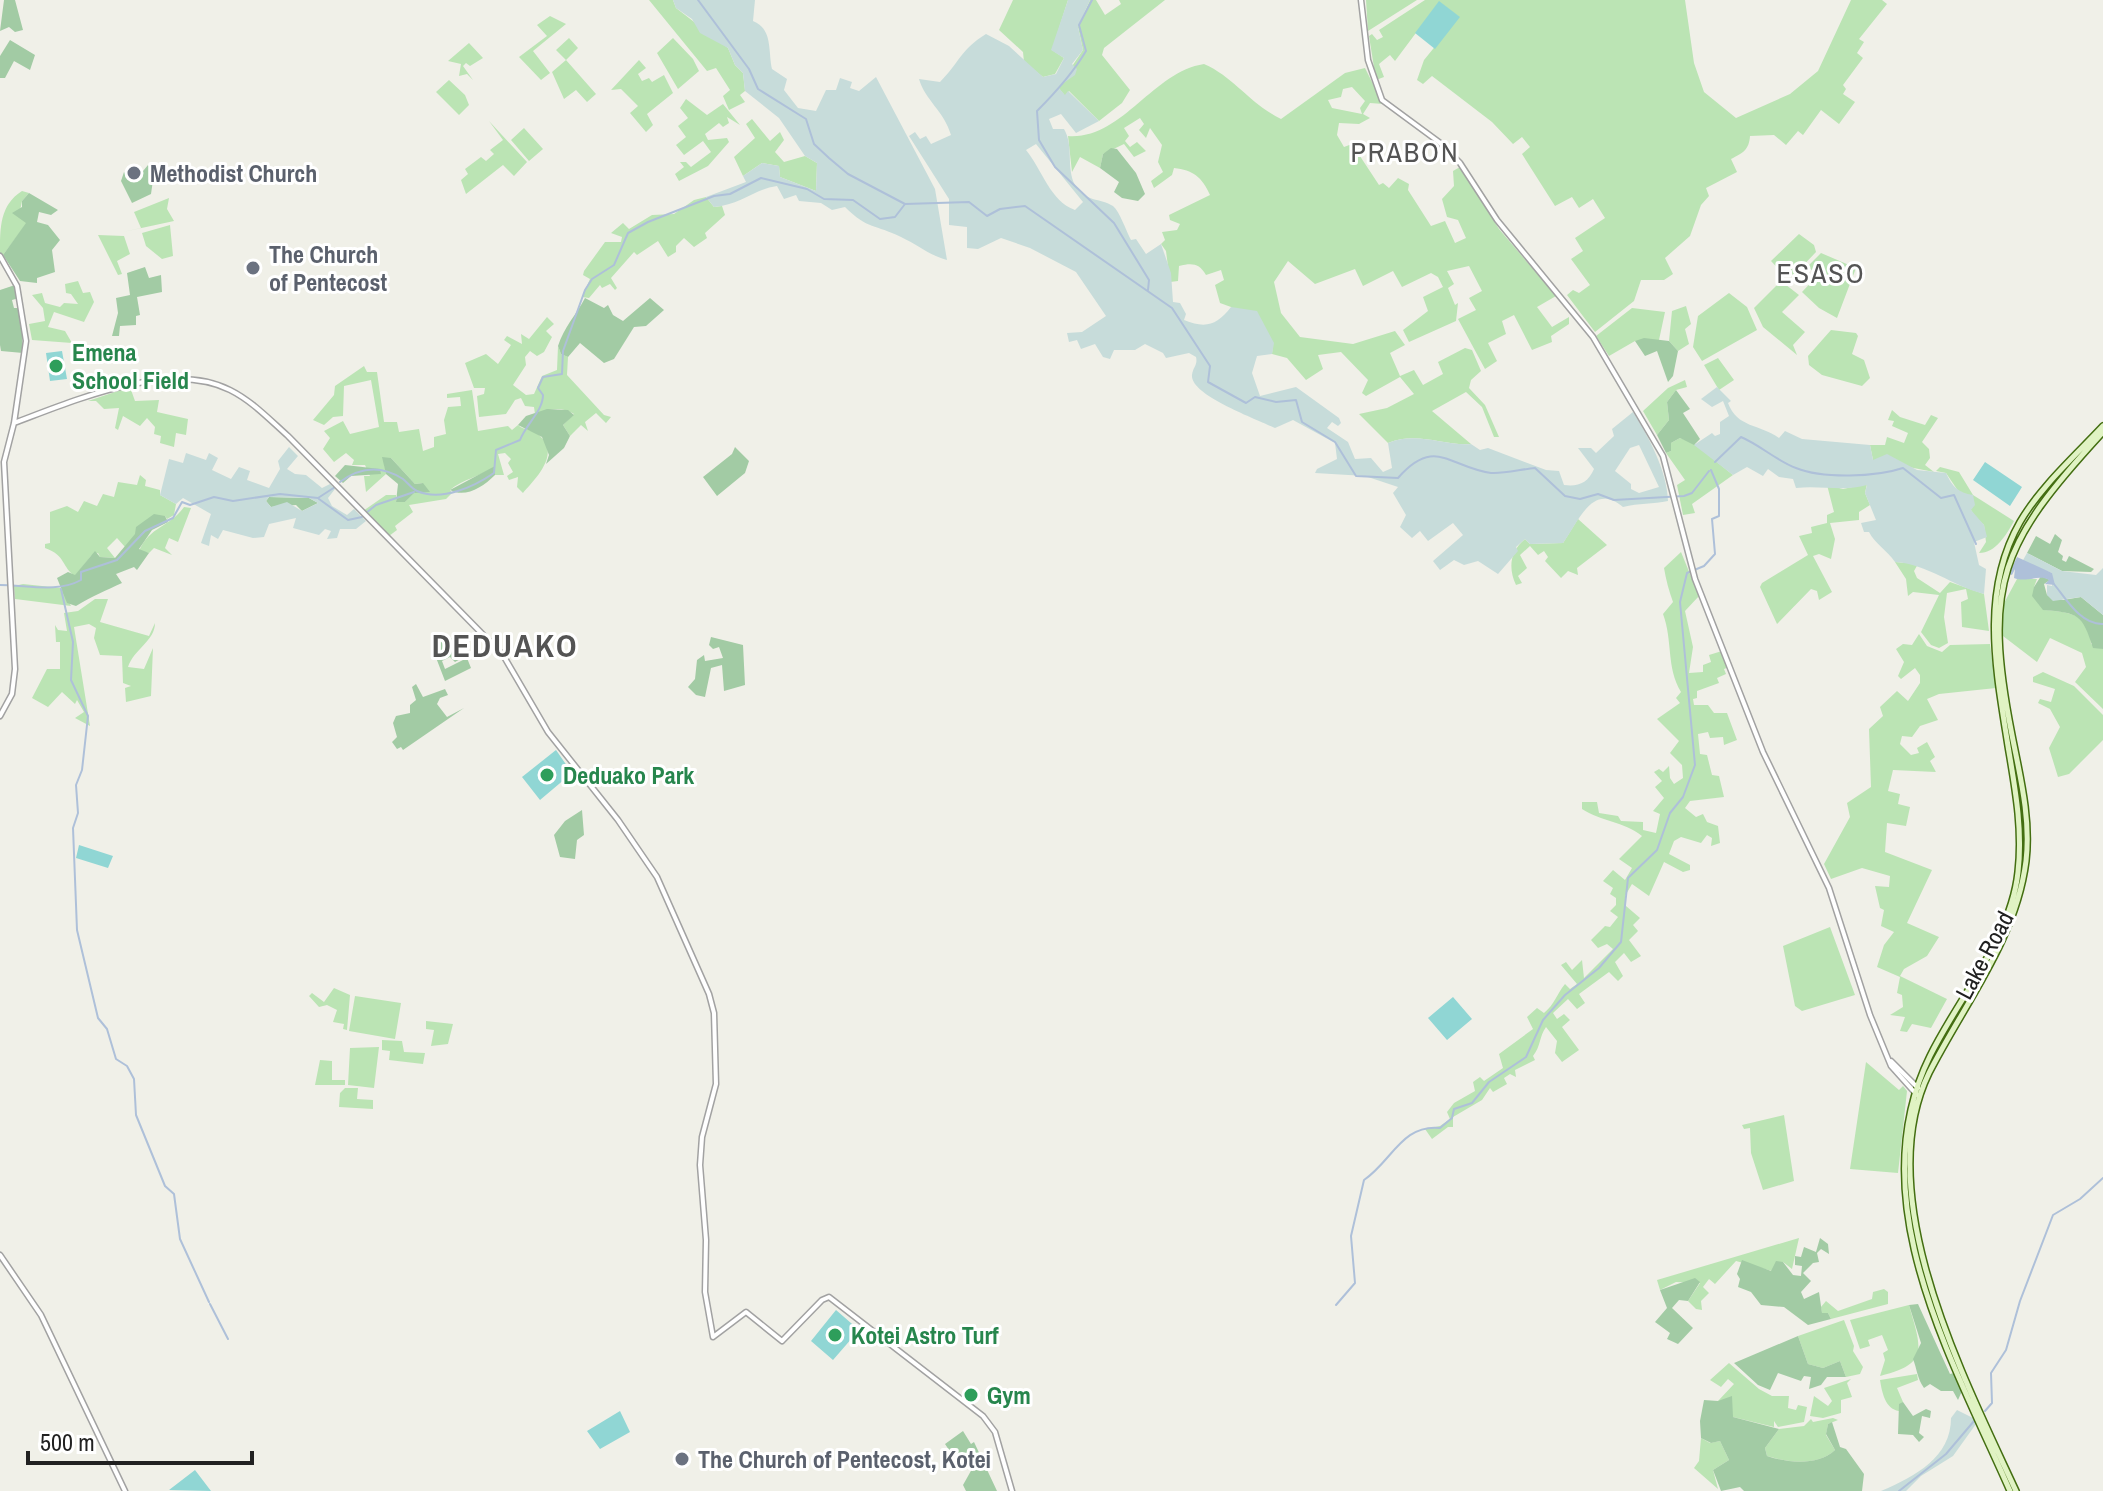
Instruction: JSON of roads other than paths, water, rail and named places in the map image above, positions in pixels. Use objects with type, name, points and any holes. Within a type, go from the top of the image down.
[{"type":"main road","name":"Lake Road","points":[[2010,1491],[1929,1302],[1916,1258],[1907,1204],[1905,1153],[1917,1091],[2000,930],[2018,876],[2020,827],[1994,640],[1994,599],[2021,520],[2040,494],[2103,429]]},
{"type":"main road","name":"Lake Road","points":[[1917,1091],[1911,1185],[1923,1265],[2016,1491]]},
{"type":"street","points":[[1361,0],[1368,60],[1379,95],[1393,110],[1455,157],[1497,220],[1582,322],[1663,456],[1695,579],[1763,752],[1829,888],[1870,1015],[1889,1059],[1917,1091]]},
{"type":"street","points":[[0,256],[17,286],[25,324],[14,423],[4,462],[14,682],[0,716]]},
{"type":"street","points":[[14,423],[133,384],[167,379],[225,387],[251,403],[503,655],[548,732],[640,850],[686,938],[714,1013],[716,1084],[700,1149],[706,1240],[704,1284],[713,1337],[746,1312],[782,1341],[822,1300],[829,1297],[983,1416],[995,1432],[1012,1491]]},
{"type":"street","points":[[0,1255],[41,1315],[125,1491]]},
{"type":"waterway","points":[[698,0],[749,69],[758,89],[806,119],[814,144],[848,174],[905,204],[969,202],[987,216],[1000,209],[1025,206],[1172,308],[1210,366],[1208,382],[1246,403],[1255,397],[1276,402],[1296,400],[1302,422],[1335,442],[1356,476],[1398,478],[1411,465],[1433,456],[1491,473],[1535,468],[1565,496],[1580,499],[1598,494],[1614,500],[1684,496],[1692,493],[1709,471]]},
{"type":"waterway","points":[[1092,0],[1079,25],[1086,51],[1037,111],[1039,140],[1055,167],[1114,223],[1149,280],[1148,290]]},
{"type":"waterway","points":[[340,482],[363,471],[387,471],[417,491],[437,495],[468,487],[494,473],[496,450],[520,440],[540,407],[543,395],[538,388],[543,377],[562,374],[563,351],[585,290],[592,279],[614,265],[628,233],[648,222],[714,196],[730,194],[761,178],[807,189],[824,199],[853,200],[880,219],[895,217],[905,204]]},
{"type":"waterway","points":[[1715,462],[1741,437],[1807,472],[1850,476],[1903,468],[1941,498],[1954,495],[1976,544]]},
{"type":"waterway","points":[[1336,1305],[1355,1283],[1351,1236],[1364,1180],[1407,1138],[1427,1128],[1440,1128],[1452,1118],[1454,1109],[1472,1103],[1489,1082],[1526,1057],[1543,1020],[1565,995],[1599,968],[1621,942],[1628,878],[1657,850],[1670,813],[1683,797],[1695,765],[1680,602],[1687,573],[1704,566],[1715,554],[1712,519],[1719,516],[1719,489],[1711,470]]},
{"type":"waterway","points":[[0,585],[52,587],[81,580],[81,572],[117,560],[145,531],[173,518],[182,502],[190,505],[214,497],[233,501],[280,494],[318,498],[335,487]]},
{"type":"waterway","points":[[366,513],[376,505],[414,492]]},
{"type":"waterway","points":[[319,499],[348,520],[362,517]]},
{"type":"waterway","points":[[2054,584],[2081,616],[2103,624]]},
{"type":"waterway","points":[[61,589],[73,642],[71,680],[88,716],[82,770],[76,785],[78,813],[73,828],[77,930],[98,1018],[107,1029],[116,1059],[127,1066],[134,1079],[136,1115],[165,1186],[174,1194],[180,1239],[209,1302]]},
{"type":"waterway","points":[[1985,1411],[1992,1403],[1991,1373],[2006,1350],[2020,1301],[2053,1215],[2080,1199],[2103,1178]]},
{"type":"waterway","points":[[210,1304],[228,1339]]},
{"type":"waterway","points":[[1899,1491],[1946,1454],[1974,1421]]},
{"type":"place","name":"Methodist Church","points":[[134,173]]},
{"type":"place","name":"The Church of Pentecost","points":[[253,268]]},
{"type":"place","name":"Emena School Field","points":[[56,366]]},
{"type":"place","name":"Deduako Park","points":[[547,775]]},
{"type":"place","name":"Kotei Astro Turf","points":[[835,1335]]},
{"type":"place","name":"Gym","points":[[971,1395]]},
{"type":"place","name":"The Church of Pentecost, Kotei","points":[[682,1459]]},
{"type":"district","name":"PRABON","points":[[1405,152]]},
{"type":"district","name":"ESASO","points":[[1821,273]]},
{"type":"district","name":"DEDUAKO","points":[[505,645]]}]
